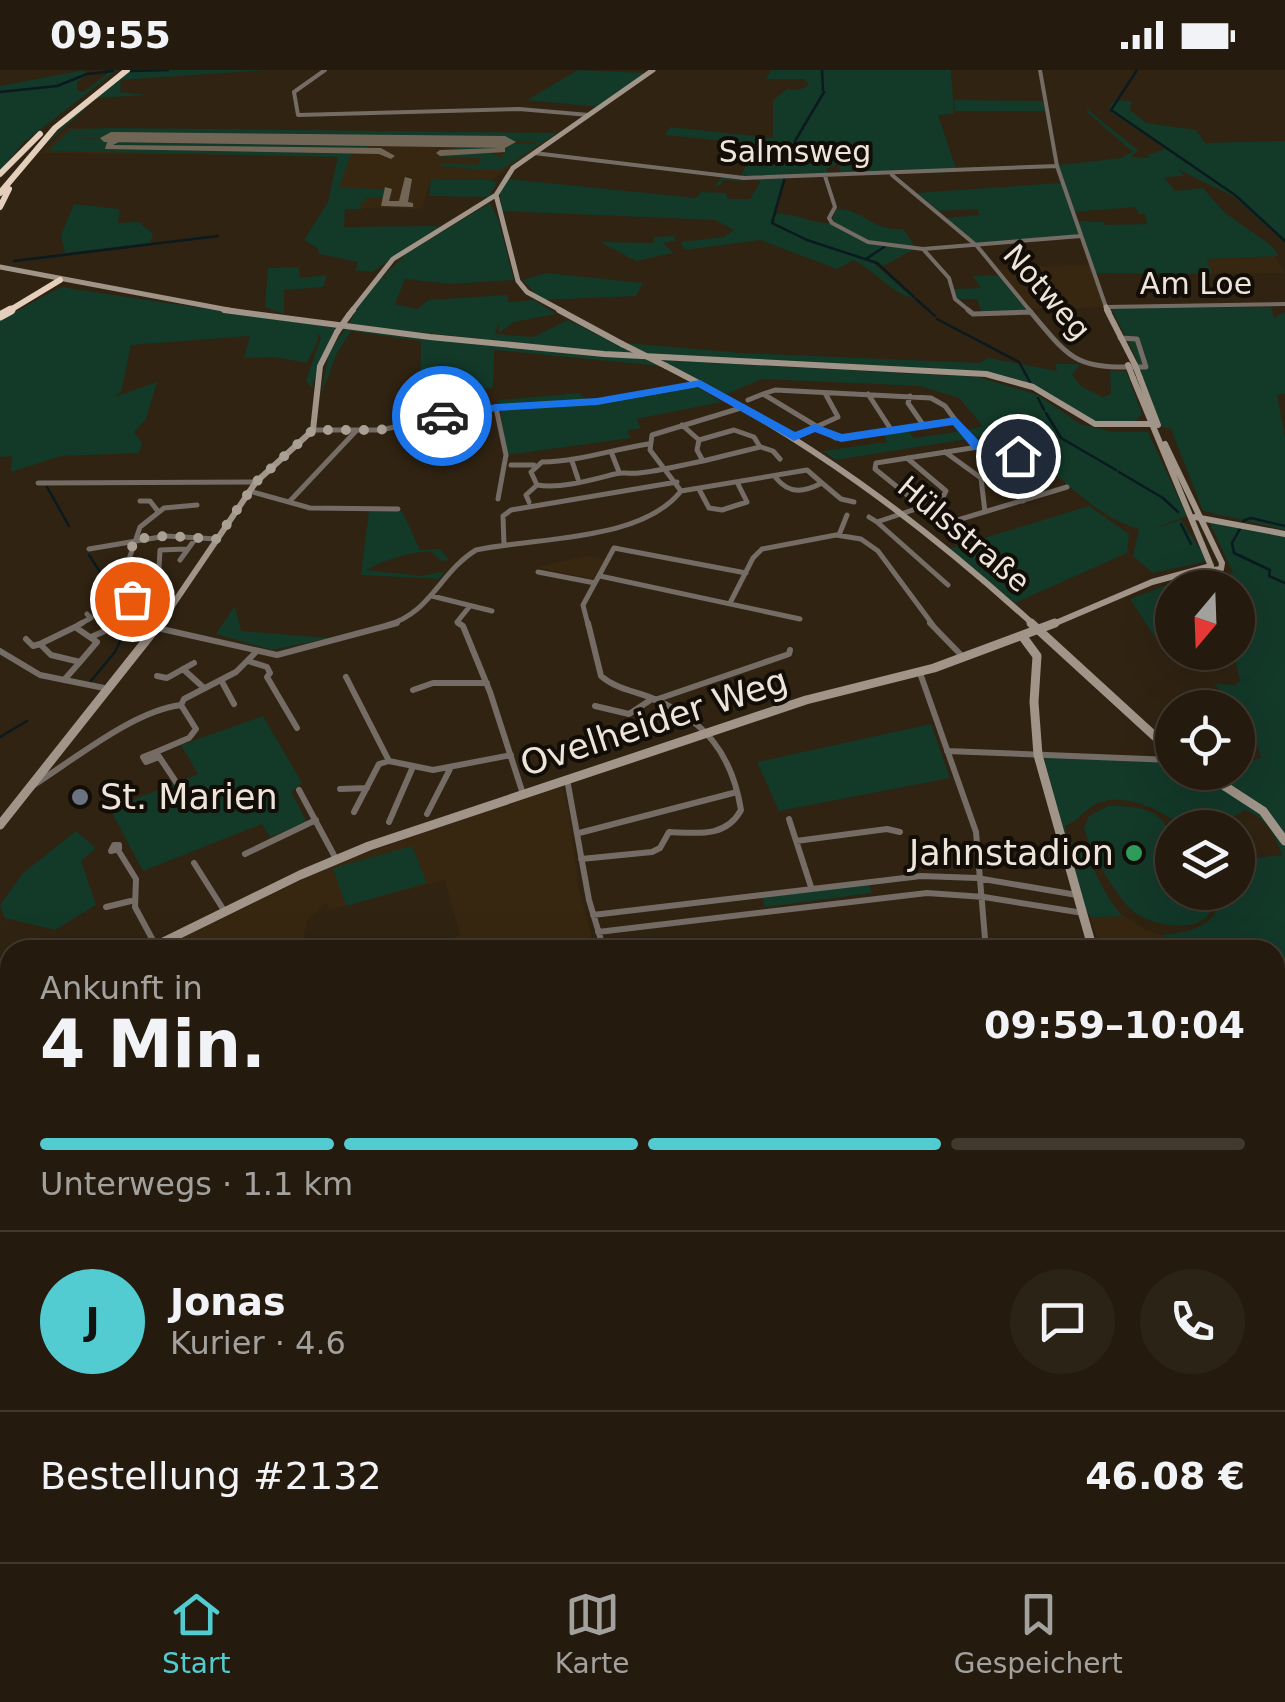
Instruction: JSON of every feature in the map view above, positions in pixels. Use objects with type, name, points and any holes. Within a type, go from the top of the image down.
[{"type":"highway","points":[[0,174],[48,128],[124,70]]},
{"type":"highway","points":[[0,193],[19,166],[68,115],[124,70]]},
{"type":"highway","points":[[0,184],[48,128]]},
{"type":"highway","points":[[0,207],[19,166]]},
{"type":"highway","points":[[40,276],[47,286]]},
{"type":"highway","points":[[0,308],[19,304],[58,280]]},
{"type":"highway","points":[[0,316],[58,280]]},
{"type":"street","points":[[325,70],[294,92],[298,114],[523,109],[590,116]]},
{"type":"street","points":[[0,825],[156,628],[256,482],[313,430],[320,366],[349,315],[393,259],[496,198],[507,173],[653,70]]},
{"type":"street","points":[[1040,70],[1057,166],[1153,425]]},
{"type":"street","name":"Salmsweg","points":[[534,153],[744,178],[1057,166]]},
{"type":"street","name":"Notweg","points":[[891,174],[974,245],[1062,348],[1093,368],[1146,367],[1137,338],[1122,338]]},
{"type":"street","points":[[825,176],[835,206],[829,220],[868,242],[922,249],[1081,236]]},
{"type":"street","name":"Hülsstraße","points":[[496,198],[518,280],[527,292],[700,384],[746,403],[845,470],[1042,630],[1155,736]]},
{"type":"street","points":[[922,249],[949,278],[955,299],[973,314],[1032,312]]},
{"type":"street","points":[[0,267],[225,309],[469,341],[687,360],[959,373],[1022,383],[1089,422],[1153,425]]},
{"type":"street","name":"Am Loe","points":[[1106,306],[1285,304]]},
{"type":"street","points":[[959,373],[1026,387],[1088,425],[1113,430],[1153,425]]},
{"type":"street","points":[[1137,378],[1146,411],[1194,517],[1285,534]]},
{"type":"street","points":[[313,430],[380,430],[496,407],[597,402],[700,384]]},
{"type":"street","points":[[512,465],[572,460],[583,454],[612,454],[622,448],[648,444],[656,432],[774,390],[938,400],[978,447]]},
{"type":"street","points":[[794,437],[838,418],[825,393]]},
{"type":"street","points":[[763,394],[836,438],[956,421]]},
{"type":"street","points":[[868,394],[892,431]]},
{"type":"street","points":[[910,396],[908,403],[924,426]]},
{"type":"street","points":[[496,407],[506,455],[498,499]]},
{"type":"street","points":[[1136,424],[1146,411]]},
{"type":"street","points":[[682,425],[700,440]]},
{"type":"street","points":[[700,440],[733,429],[754,437],[760,447]]},
{"type":"street","points":[[289,502],[356,430]]},
{"type":"street","points":[[700,440],[697,450],[703,461]]},
{"type":"street","points":[[648,444],[682,491]]},
{"type":"street","points":[[537,485],[557,488],[578,479],[595,481],[619,472],[635,474],[744,454],[760,447],[773,451],[780,459]]},
{"type":"street","points":[[1022,501],[1015,455],[978,447],[874,467],[945,522],[985,512],[1068,488],[1060,481]]},
{"type":"street","points":[[945,452],[981,478],[985,512]]},
{"type":"street","points":[[612,454],[619,472]]},
{"type":"street","points":[[877,522],[942,500],[946,492],[907,458]]},
{"type":"street","points":[[572,460],[578,479]]},
{"type":"street","points":[[536,465],[531,472],[537,485]]},
{"type":"street","points":[[682,491],[807,470],[841,499],[854,502]]},
{"type":"street","points":[[776,478],[783,488],[793,492],[822,484]]},
{"type":"street","points":[[38,483],[256,482]]},
{"type":"street","points":[[504,545],[503,516],[511,510],[677,482]]},
{"type":"street","points":[[700,491],[710,508],[729,509],[747,502],[738,484]]},
{"type":"street","points":[[529,502],[526,495],[537,485]]},
{"type":"street","points":[[249,491],[310,508],[398,508]]},
{"type":"street","points":[[91,637],[127,621],[201,635],[256,652],[288,654],[415,616],[468,554],[636,522],[672,504],[682,491]]},
{"type":"street","points":[[140,501],[150,501],[157,510]]},
{"type":"street","points":[[127,621],[133,590],[127,564],[144,520],[157,510],[197,505]]},
{"type":"street","points":[[839,535],[847,514]]},
{"type":"street","points":[[870,517],[948,585]]},
{"type":"street","name":"Ovelheider Weg","points":[[168,940],[336,859],[806,700],[920,672],[1042,630],[1090,605],[1212,564],[1194,517]]},
{"type":"street","points":[[730,603],[762,548],[839,535],[861,539],[874,547],[918,610],[963,657]]},
{"type":"street","points":[[180,560],[196,537]]},
{"type":"street","points":[[89,548],[134,539],[217,539]]},
{"type":"street","points":[[582,859],[652,852],[660,848],[669,832],[726,828],[740,814],[730,759],[710,732],[654,699],[610,684],[602,676],[584,604],[614,548],[746,572]]},
{"type":"street","points":[[159,568],[160,550],[187,549]]},
{"type":"street","points":[[538,572],[730,603],[800,619]]},
{"type":"street","points":[[432,596],[492,611]]},
{"type":"street","points":[[470,606],[457,622],[487,684],[523,794]]},
{"type":"street","points":[[26,639],[33,646],[40,644],[90,618]]},
{"type":"street","points":[[64,680],[97,642],[75,627]]},
{"type":"street","points":[[1023,637],[1037,656],[1034,702],[1038,755],[1091,940]]},
{"type":"street","points":[[40,644],[52,655],[80,662]]},
{"type":"street","points":[[595,706],[629,714],[654,699],[789,654],[790,650]]},
{"type":"street","points":[[0,651],[34,673],[110,689]]},
{"type":"street","points":[[28,788],[35,788],[117,733],[166,708],[181,705],[256,652]]},
{"type":"street","points":[[248,661],[266,667],[267,677],[297,728]]},
{"type":"street","points":[[156,676],[167,678],[194,664]]},
{"type":"street","points":[[182,668],[204,688]]},
{"type":"street","points":[[920,672],[976,832],[986,940]]},
{"type":"street","points":[[346,677],[389,761]]},
{"type":"street","points":[[221,680],[234,704]]},
{"type":"street","points":[[413,690],[432,683],[487,684]]},
{"type":"street","points":[[176,782],[158,754],[189,738],[196,729],[181,705]]},
{"type":"street","points":[[947,751],[1155,759]]},
{"type":"street","points":[[354,812],[380,764],[389,761],[412,769],[450,768],[511,756]]},
{"type":"street","points":[[427,814],[450,768]]},
{"type":"street","points":[[389,822],[412,769]]},
{"type":"street","points":[[567,780],[601,940]]},
{"type":"street","points":[[340,789],[367,788]]},
{"type":"street","points":[[299,790],[336,859]]},
{"type":"street","points":[[1230,790],[1262,811],[1285,842]]},
{"type":"street","points":[[578,833],[737,792]]},
{"type":"street","points":[[789,819],[811,887]]},
{"type":"street","points":[[245,854],[316,820]]},
{"type":"street","points":[[796,841],[887,829],[900,832]]},
{"type":"street","points":[[118,850],[136,878],[131,901],[148,940]]},
{"type":"street","points":[[194,863],[225,912]]},
{"type":"street","points":[[593,914],[921,876],[977,878],[982,882],[1077,895]]},
{"type":"street","points":[[873,879],[879,895]]},
{"type":"street","points":[[598,932],[879,895],[927,893],[984,897],[1083,913]]},
{"type":"street","points":[[106,907],[131,901]]},
{"type":"street","points":[[702,901],[706,918]]},
{"type":"shaded area","points":[[67,128],[557,133],[492,180],[431,179],[422,209],[327,207],[338,156],[42,153]]},
{"type":"shaded area","points":[[1275,256],[1285,273],[1213,274],[1205,259]]},
{"type":"shaded area","points":[[1090,265],[1106,307],[1031,309],[998,269]]},
{"type":"shaded area","points":[[587,556],[606,560],[594,579],[536,567]]},
{"type":"shaded area","points":[[558,787],[563,790],[568,809],[579,891],[592,937],[455,940],[460,935],[445,880],[329,910],[327,902],[307,921],[303,940],[178,940],[340,862]]},
{"type":"shaded area","points":[[1125,916],[1168,940],[1098,940],[1091,918]]},
{"type":"green space","points":[[84,70],[87,75],[77,82],[77,90],[83,92],[108,73],[95,71],[117,70],[23,143],[0,171],[0,86]]},
{"type":"green space","points":[[267,70],[121,80],[120,92],[148,95],[97,98],[37,153],[65,124],[127,73]]},
{"type":"green space","points":[[578,70],[647,73],[599,107],[527,100]]},
{"type":"green space","points":[[771,70],[951,70],[954,114],[938,115],[957,172],[841,175],[838,164],[826,169],[828,175],[785,175],[771,221],[774,226],[809,241],[773,222],[776,214],[831,223],[836,209],[846,210],[883,227],[903,229],[916,248],[883,266],[871,261],[913,298],[853,260],[837,269],[760,240],[685,250],[680,242],[724,237],[734,230],[715,220],[502,211],[500,194],[507,179],[696,198],[701,192],[726,193],[728,199],[750,199],[761,181],[744,175],[743,181],[723,180],[721,185],[714,186],[723,176],[740,178],[756,144],[665,135],[670,127],[773,138],[773,100],[787,89],[799,90],[809,85],[804,79],[766,79]]},
{"type":"green space","points":[[954,100],[1043,101],[1045,111],[955,111]]},
{"type":"green space","points":[[1116,100],[1131,101],[1130,110],[1146,123],[1196,130],[1205,143],[1285,141],[1285,243],[1233,196],[1177,169],[1185,176],[1164,177],[1175,191],[1203,188],[1224,212],[1272,246],[1279,256],[1206,259],[1213,274],[1093,273],[1080,236],[975,244],[946,218],[980,215],[977,209],[939,211],[916,193],[1060,183],[1053,151],[1060,165],[1121,158],[1133,152],[1088,113],[1086,103],[1089,111],[1138,150],[1131,157],[1151,158],[1147,155],[1166,149],[1112,113],[1109,107]],"holes":[[[1135,207],[1139,214],[1145,214],[1147,224],[1076,221],[1073,212]]]},
{"type":"green space","points":[[117,128],[557,133],[501,170],[440,166],[478,165],[481,158],[438,157],[460,153],[454,148],[461,144],[494,144],[500,149],[492,153],[502,158],[505,144],[537,141],[62,138],[71,129]]},
{"type":"green space","points":[[62,138],[109,140],[106,147],[115,149],[111,143],[121,140],[364,143],[370,148],[347,151],[351,154],[339,188],[386,189],[383,197],[365,197],[367,202],[359,203],[362,209],[345,209],[344,227],[440,226],[372,272],[355,270],[358,262],[319,254],[304,240],[328,202],[338,157],[51,151]]},
{"type":"green space","points":[[431,179],[497,183],[489,197],[429,196]]},
{"type":"green space","points":[[490,203],[514,280],[451,284],[405,279],[395,304],[417,309],[429,300],[508,295],[508,302],[534,300],[556,314],[514,322],[499,333],[499,323],[495,334],[533,337],[568,320],[638,355],[348,325],[376,276],[389,278],[384,276],[407,253]]},
{"type":"green space","points":[[74,204],[120,209],[118,223],[139,222],[153,234],[150,243],[65,253],[61,235]]},
{"type":"green space","points":[[674,236],[676,241],[663,243],[673,253],[636,261],[600,242],[654,243],[654,237]]},
{"type":"green space","points":[[299,267],[300,278],[327,275],[323,287],[284,290],[284,314],[265,307],[268,268]]},
{"type":"green space","points":[[546,273],[643,283],[636,296],[541,300],[523,280]]},
{"type":"green space","points":[[999,275],[1029,310],[982,313],[977,299],[956,299],[953,289],[981,288],[973,276]]},
{"type":"green space","points":[[61,287],[335,328],[311,388],[306,380],[321,338],[317,333],[318,340],[307,363],[274,357],[244,358],[250,336],[131,345],[121,392],[114,397],[157,382],[146,419],[134,432],[142,443],[139,453],[61,456],[11,472],[12,456],[0,457],[0,320]]},
{"type":"green space","points":[[1271,307],[1274,318],[1285,312],[1285,394],[1277,395],[1285,437],[1285,530],[1203,511],[1171,429],[1162,427],[1132,349],[1111,308]]},
{"type":"green space","points":[[346,328],[647,359],[661,366],[494,350],[493,388],[420,395],[421,341],[351,331],[337,353],[321,395],[329,352]]},
{"type":"green space","points":[[625,343],[742,353],[979,363],[988,358],[1057,371],[1055,364],[1080,364],[1072,375],[1081,386],[1103,397],[1111,394],[1110,371],[1126,371],[1142,414],[1134,423],[1094,423],[1052,396],[1008,378],[651,356]]},
{"type":"green space","points":[[660,360],[979,377],[1038,395],[1080,424],[1113,432],[1148,432],[1187,516],[1152,529],[1181,520],[1208,561],[1153,573],[1133,556],[1139,529],[1095,506],[1015,446],[994,439],[972,438],[966,430],[983,426],[959,398],[920,386],[762,379],[727,394]]},
{"type":"green space","points":[[695,386],[722,402],[636,419],[641,428],[627,431],[631,438],[507,455],[499,400],[579,393],[588,401],[603,402]]},
{"type":"green space","points":[[908,430],[914,438],[962,431],[968,439],[836,460],[823,451],[887,442],[883,433]]},
{"type":"green space","points":[[1089,506],[1129,534],[1127,553],[1015,603],[948,549]]},
{"type":"green space","points":[[369,510],[402,511],[420,550],[440,549],[449,560],[441,561],[431,551],[422,552],[366,570],[421,576],[445,571],[439,579],[361,575]]},
{"type":"green space","points":[[1208,519],[1285,534],[1285,940],[1168,940],[1162,935],[1202,925],[1216,910],[1255,910],[1255,858],[1282,855],[1273,833],[1255,815],[1255,810],[1157,810],[1120,800],[1093,806],[1065,826],[1068,839],[1085,856],[1123,916],[1091,918],[1082,903],[1044,757],[1155,760],[1155,790],[1255,790],[1255,760],[1261,758],[1255,740],[1255,690],[1220,690],[1214,684],[1235,685],[1240,681],[1238,670],[1255,670],[1255,570],[1232,570]]},
{"type":"green space","points":[[1155,590],[1155,636],[1130,599]]},
{"type":"green space","points":[[235,606],[241,631],[330,638],[272,650],[216,634]]},
{"type":"green space","points":[[263,716],[302,783],[291,792],[307,822],[270,837],[262,824],[143,871],[110,809],[198,774],[181,745]]},
{"type":"green space","points":[[931,724],[950,778],[779,811],[757,762]]},
{"type":"green space","name":"Jahnstadion","points":[[1108,806],[1131,807],[1155,815],[1155,910],[1210,910],[1207,916],[1187,925],[1174,925],[1148,919],[1129,908],[1092,849],[1084,828],[1089,816]]},
{"type":"green space","points":[[76,831],[96,848],[81,861],[96,905],[55,930],[5,918],[0,905],[23,873]]},
{"type":"green space","points":[[412,846],[427,883],[346,906],[333,868]]},
{"type":"green space","points":[[869,884],[872,893],[765,907],[762,898]]},
{"type":"waterway","points":[[131,71],[168,70]]},
{"type":"waterway","points":[[822,70],[823,90]]},
{"type":"waterway","points":[[1137,70],[1111,110],[1235,195],[1285,241]]},
{"type":"waterway","points":[[0,92],[57,86],[87,74],[113,71]]},
{"type":"waterway","points":[[790,161],[795,141],[824,92]]},
{"type":"waterway","points":[[785,177],[772,223],[807,240],[877,263],[914,297]]},
{"type":"waterway","points":[[14,261],[218,236]]},
{"type":"waterway","points":[[866,259],[884,247]]},
{"type":"waterway","points":[[916,299],[935,316]]},
{"type":"waterway","points":[[937,319],[1019,362],[1030,382]]},
{"type":"waterway","points":[[1038,398],[1044,410]]},
{"type":"waterway","points":[[1046,413],[1061,438],[1116,470]]},
{"type":"waterway","points":[[1119,472],[1163,498],[1178,512]]},
{"type":"waterway","points":[[47,487],[69,526]]},
{"type":"waterway","points":[[1243,521],[1251,518],[1285,526]]},
{"type":"waterway","points":[[1181,524],[1191,544]]},
{"type":"waterway","points":[[1241,527],[1232,543],[1234,553],[1270,570],[1269,576],[1285,583]]},
{"type":"waterway","points":[[89,555],[115,595],[124,598],[122,621]]},
{"type":"waterway","points":[[90,682],[115,652],[125,631],[121,628]]},
{"type":"waterway","points":[[0,737],[27,721]]},
{"type":"taxiway","points":[[120,138],[108,147],[381,151],[391,156]]},
{"type":"taxiway","points":[[440,153],[502,150],[502,144],[494,142]]},
{"type":"taxiway","points":[[403,204],[408,179]]},
{"type":"taxiway","points":[[388,189],[384,204],[403,204]]},
{"type":"taxiway","points":[[403,204],[410,205]]},
{"type":"runway","points":[[111,138],[505,142]]},
{"type":"way so far","points":[[132,599],[126,572],[134,539],[217,539],[256,482],[313,430],[380,430],[442,416]]},
{"type":"place","name":"St. Marien","points":[[80,797]]},
{"type":"place","name":"Jahnstadion","points":[[1134,853]]},
{"type":"route","points":[[442,416],[496,407],[597,402],[700,384],[794,437],[815,428],[841,438],[956,421],[978,447],[1018,456]]}]
